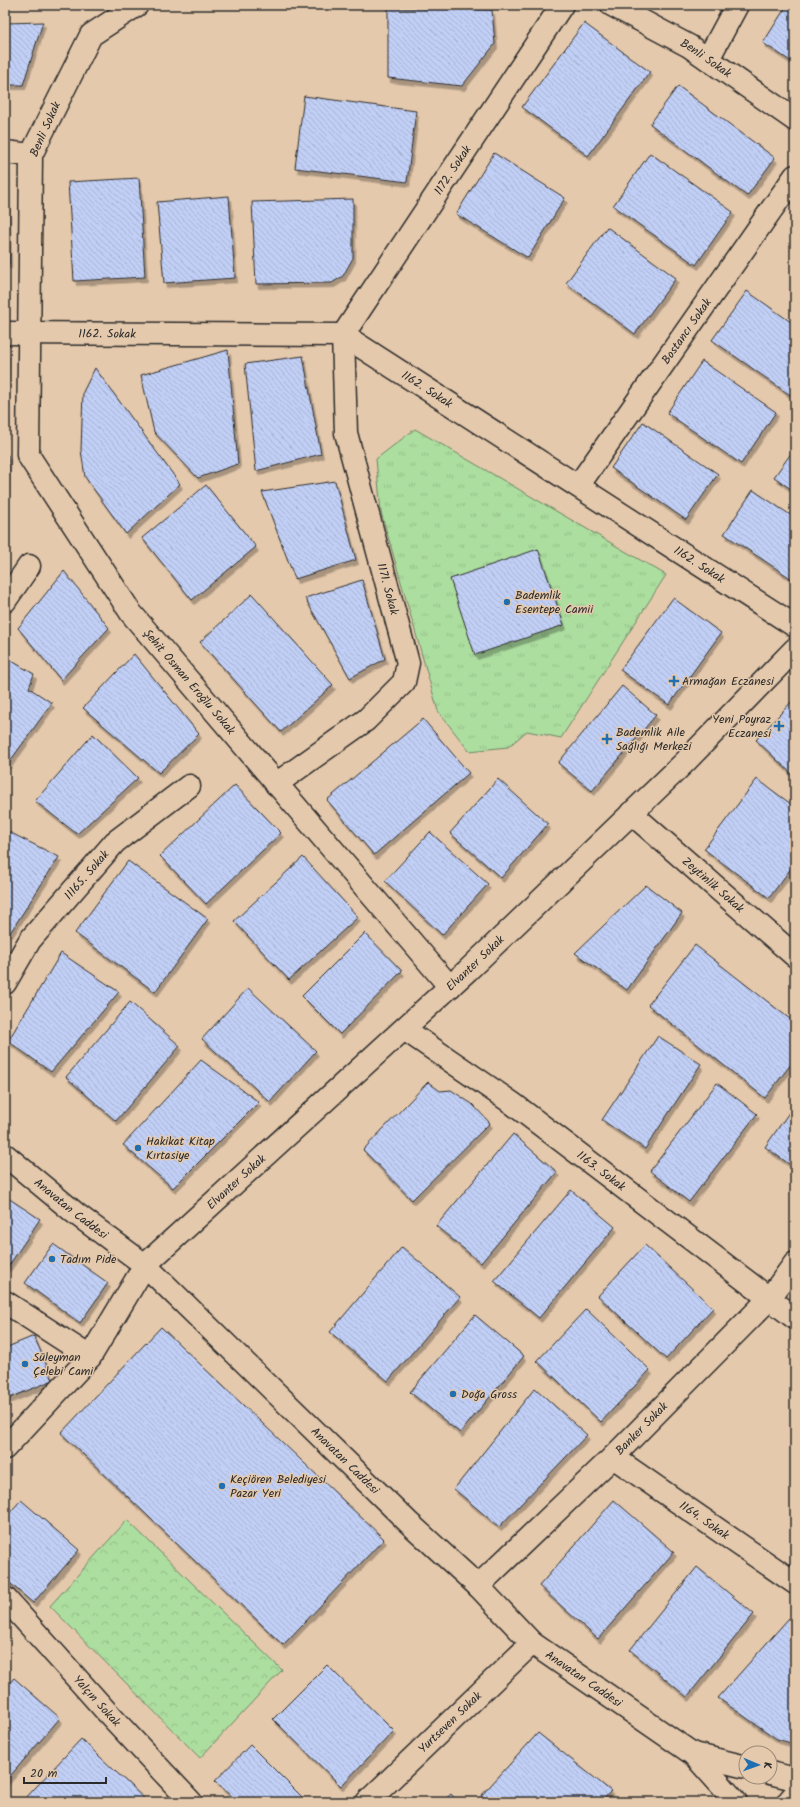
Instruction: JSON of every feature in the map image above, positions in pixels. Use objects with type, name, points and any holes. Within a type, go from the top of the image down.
[{"type":"street","name":"Benli Sokak","points":[[28,334],[31,155],[91,35],[137,5]]},
{"type":"street","name":"1172. Sokak","points":[[343,335],[562,5]]},
{"type":"street","name":"Benli Sokak","points":[[612,5],[689,46],[795,120]]},
{"type":"street","points":[[708,59],[737,5]]},
{"type":"street","points":[[5,152],[31,155]]},
{"type":"street","name":"Bostancı Sokak","points":[[578,486],[795,176]]},
{"type":"street","name":"1162. Sokak","points":[[5,333],[343,335],[795,626]]},
{"type":"street","name":"Şehit Osman Eroğlu Sokak","points":[[28,334],[28,455],[131,613],[450,987]]},
{"type":"street","name":"1171. Sokak","points":[[276,784],[366,720],[404,682],[408,662],[346,433],[343,335]]},
{"type":"street","points":[[5,601],[29,566]]},
{"type":"street","name":"Elvanter Sokak","points":[[5,1448],[90,1357],[145,1265],[450,987],[684,762],[795,649]]},
{"type":"street","name":"11165. Sokak","points":[[5,983],[30,940],[115,842],[189,786]]},
{"type":"street","name":"Zeytinlik Sokak","points":[[631,813],[795,956]]},
{"type":"street","name":"1163. Sokak","points":[[404,1029],[512,1103],[795,1318]]},
{"type":"street","name":"Anavatan Caddesi","points":[[5,1155],[75,1213],[145,1265],[408,1522],[478,1586],[532,1643],[693,1754]]},
{"type":"street","name":"Banker Sokak","points":[[478,1586],[613,1458],[769,1299],[795,1263]]},
{"type":"street","points":[[5,1302],[90,1357]]},
{"type":"street","name":"1164. Sokak","points":[[613,1458],[795,1583]]},
{"type":"street","name":"Yalçın Sokak","points":[[5,1598],[191,1802]]},
{"type":"street","name":"Yurtseven Sokak","points":[[367,1802],[532,1643]]},
{"type":"street","points":[[693,1754],[738,1765]]},
{"type":"street","points":[[693,1754],[736,1802]]},
{"type":"street","points":[[778,1775],[795,1779]]},
{"type":"street","points":[[788,1802],[795,1794]]},
{"type":"green space","points":[[415,429],[666,575],[561,738],[527,731],[508,747],[469,751],[438,711],[381,512],[376,459]]},
{"type":"green space","points":[[127,1520],[282,1670],[200,1758],[50,1606]]},
{"type":"building","points":[[787,5],[795,5],[795,64],[763,43]]},
{"type":"building","points":[[388,8],[492,10],[495,44],[462,86],[388,78]]},
{"type":"building","points":[[43,22],[23,85],[5,85],[5,23]]},
{"type":"building","points":[[584,23],[650,72],[588,156],[522,107]]},
{"type":"building","points":[[678,86],[775,158],[747,196],[650,124]]},
{"type":"building","points":[[304,96],[416,111],[407,182],[295,168]]},
{"type":"building","points":[[494,153],[565,198],[528,258],[456,214]]},
{"type":"building","points":[[650,153],[733,212],[696,265],[613,206]]},
{"type":"building","points":[[7,169],[9,264],[5,264],[5,170]]},
{"type":"building","points":[[139,178],[145,277],[74,281],[68,182]]},
{"type":"building","points":[[229,196],[235,278],[164,283],[157,202]]},
{"type":"building","points":[[353,199],[353,258],[343,276],[332,283],[256,284],[252,202]]},
{"type":"building","points":[[607,227],[676,278],[635,334],[566,283]]},
{"type":"building","points":[[747,291],[795,325],[795,388],[790,395],[712,340]]},
{"type":"building","points":[[228,350],[238,464],[198,478],[154,432],[141,375]]},
{"type":"building","points":[[7,353],[5,434],[5,354]]},
{"type":"building","points":[[303,356],[321,454],[256,471],[245,364]]},
{"type":"building","points":[[702,361],[776,412],[741,464],[667,413]]},
{"type":"building","points":[[95,368],[180,484],[126,534],[85,477],[81,450],[83,392]]},
{"type":"building","points":[[643,422],[718,474],[686,520],[611,468]]},
{"type":"building","points":[[795,448],[795,492],[774,477]]},
{"type":"building","points":[[5,455],[8,455],[5,535]]},
{"type":"building","points":[[335,481],[356,560],[295,579],[262,492]]},
{"type":"building","points":[[206,485],[256,547],[192,600],[142,538]]},
{"type":"building","points":[[753,490],[795,518],[795,581],[724,534]]},
{"type":"building","name":"Bademlik Esentepe Camii","points":[[538,549],[564,625],[475,655],[450,579]]},
{"type":"building","points":[[64,571],[109,628],[61,680],[18,628]]},
{"type":"building","points":[[362,580],[385,659],[350,678],[305,598]]},
{"type":"building","points":[[252,594],[333,685],[281,732],[200,642]]},
{"type":"building","points":[[673,598],[721,633],[669,705],[620,670]]},
{"type":"building","points":[[134,654],[199,734],[159,773],[83,708]]},
{"type":"building","points":[[5,657],[34,674],[29,688],[52,703],[8,764],[5,762]]},
{"type":"building","name":"Bademlik Aile Sağlığı Merkezi","points":[[622,686],[656,715],[592,791],[558,763]]},
{"type":"building","points":[[795,698],[795,777],[756,740]]},
{"type":"building","points":[[423,719],[469,773],[374,855],[327,800]]},
{"type":"building","points":[[93,734],[138,778],[77,834],[35,801]]},
{"type":"building","points":[[498,779],[548,824],[501,878],[450,833]]},
{"type":"building","points":[[757,779],[795,807],[795,863],[769,898],[704,849]]},
{"type":"building","points":[[235,785],[281,833],[206,904],[160,856]]},
{"type":"building","points":[[9,832],[59,857],[10,933],[5,930],[5,839]]},
{"type":"building","points":[[430,832],[488,884],[442,935],[385,881]]},
{"type":"building","points":[[303,857],[358,917],[289,980],[234,921]]},
{"type":"building","points":[[128,861],[208,919],[155,992],[75,933]]},
{"type":"building","points":[[646,885],[682,913],[627,990],[575,953]]},
{"type":"building","points":[[365,933],[402,971],[340,1034],[302,996]]},
{"type":"building","points":[[695,945],[795,1023],[795,1059],[765,1098],[648,1005]]},
{"type":"building","points":[[61,953],[119,992],[51,1072],[8,1041]]},
{"type":"building","points":[[248,988],[316,1051],[270,1102],[202,1039]]},
{"type":"building","points":[[130,1002],[180,1046],[116,1121],[66,1077]]},
{"type":"building","points":[[658,1036],[701,1064],[645,1149],[602,1120]]},
{"type":"building","points":[[201,1060],[259,1102],[173,1188],[123,1145]]},
{"type":"building","points":[[428,1082],[440,1091],[451,1090],[472,1104],[490,1123],[412,1200],[363,1150]]},
{"type":"building","points":[[717,1083],[757,1114],[689,1202],[650,1171]]},
{"type":"building","points":[[795,1104],[795,1168],[765,1147]]},
{"type":"building","points":[[513,1134],[557,1172],[481,1263],[436,1226]]},
{"type":"building","points":[[571,1190],[615,1227],[539,1318],[494,1281]]},
{"type":"building","points":[[5,1196],[40,1219],[8,1267],[5,1265]]},
{"type":"building","points":[[53,1244],[108,1283],[80,1323],[25,1283]]},
{"type":"building","points":[[645,1245],[713,1308],[666,1359],[598,1296]]},
{"type":"building","points":[[402,1247],[460,1297],[388,1381],[330,1332]]},
{"type":"building","points":[[586,1309],[650,1370],[601,1422],[537,1361]]},
{"type":"building","points":[[475,1315],[524,1356],[460,1433],[410,1392]]},
{"type":"building","name":"Keçiören Belediyesi Pazar Yeri","points":[[161,1327],[384,1539],[283,1645],[61,1433]]},
{"type":"building","name":"Süleyman Çelebi Cami","points":[[34,1336],[53,1380],[5,1400],[5,1348]]},
{"type":"building","points":[[535,1388],[587,1435],[499,1527],[454,1489]]},
{"type":"building","points":[[21,1500],[79,1550],[33,1603],[5,1579],[5,1518]]},
{"type":"building","points":[[614,1500],[674,1552],[598,1639],[539,1586]]},
{"type":"building","points":[[697,1567],[754,1614],[687,1697],[630,1650]]},
{"type":"building","points":[[789,1618],[795,1623],[795,1744],[777,1739],[718,1698]]},
{"type":"building","points":[[327,1665],[394,1731],[341,1786],[273,1719]]},
{"type":"building","points":[[14,1678],[60,1718],[5,1782],[5,1688]]},
{"type":"building","points":[[538,1733],[611,1791],[601,1802],[490,1802],[481,1796]]},
{"type":"building","points":[[81,1739],[148,1802],[22,1802]]},
{"type":"building","points":[[250,1745],[307,1802],[237,1802],[215,1781]]},
{"type":"building","points":[[451,1794],[458,1802],[442,1802]]},
{"type":"place","name":"Bademlik Esentepe Camii","points":[[507,602]]},
{"type":"place","name":"Armağan Eczanesi","points":[[674,681]]},
{"type":"place","name":"Yeni Poyraz Eczanesi","points":[[779,726]]},
{"type":"place","name":"Bademlik Aile Sağlığı Merkezi","points":[[607,739]]},
{"type":"place","name":"Hakikat Kitap Kırtasiye","points":[[138,1148]]},
{"type":"place","name":"Tadım Pide","points":[[52,1259]]},
{"type":"place","name":"Süleyman Çelebi Cami","points":[[25,1364]]},
{"type":"place","name":"Doğa Gross","points":[[453,1394]]},
{"type":"place","name":"Keçiören Belediyesi Pazar Yeri","points":[[222,1486]]}]
